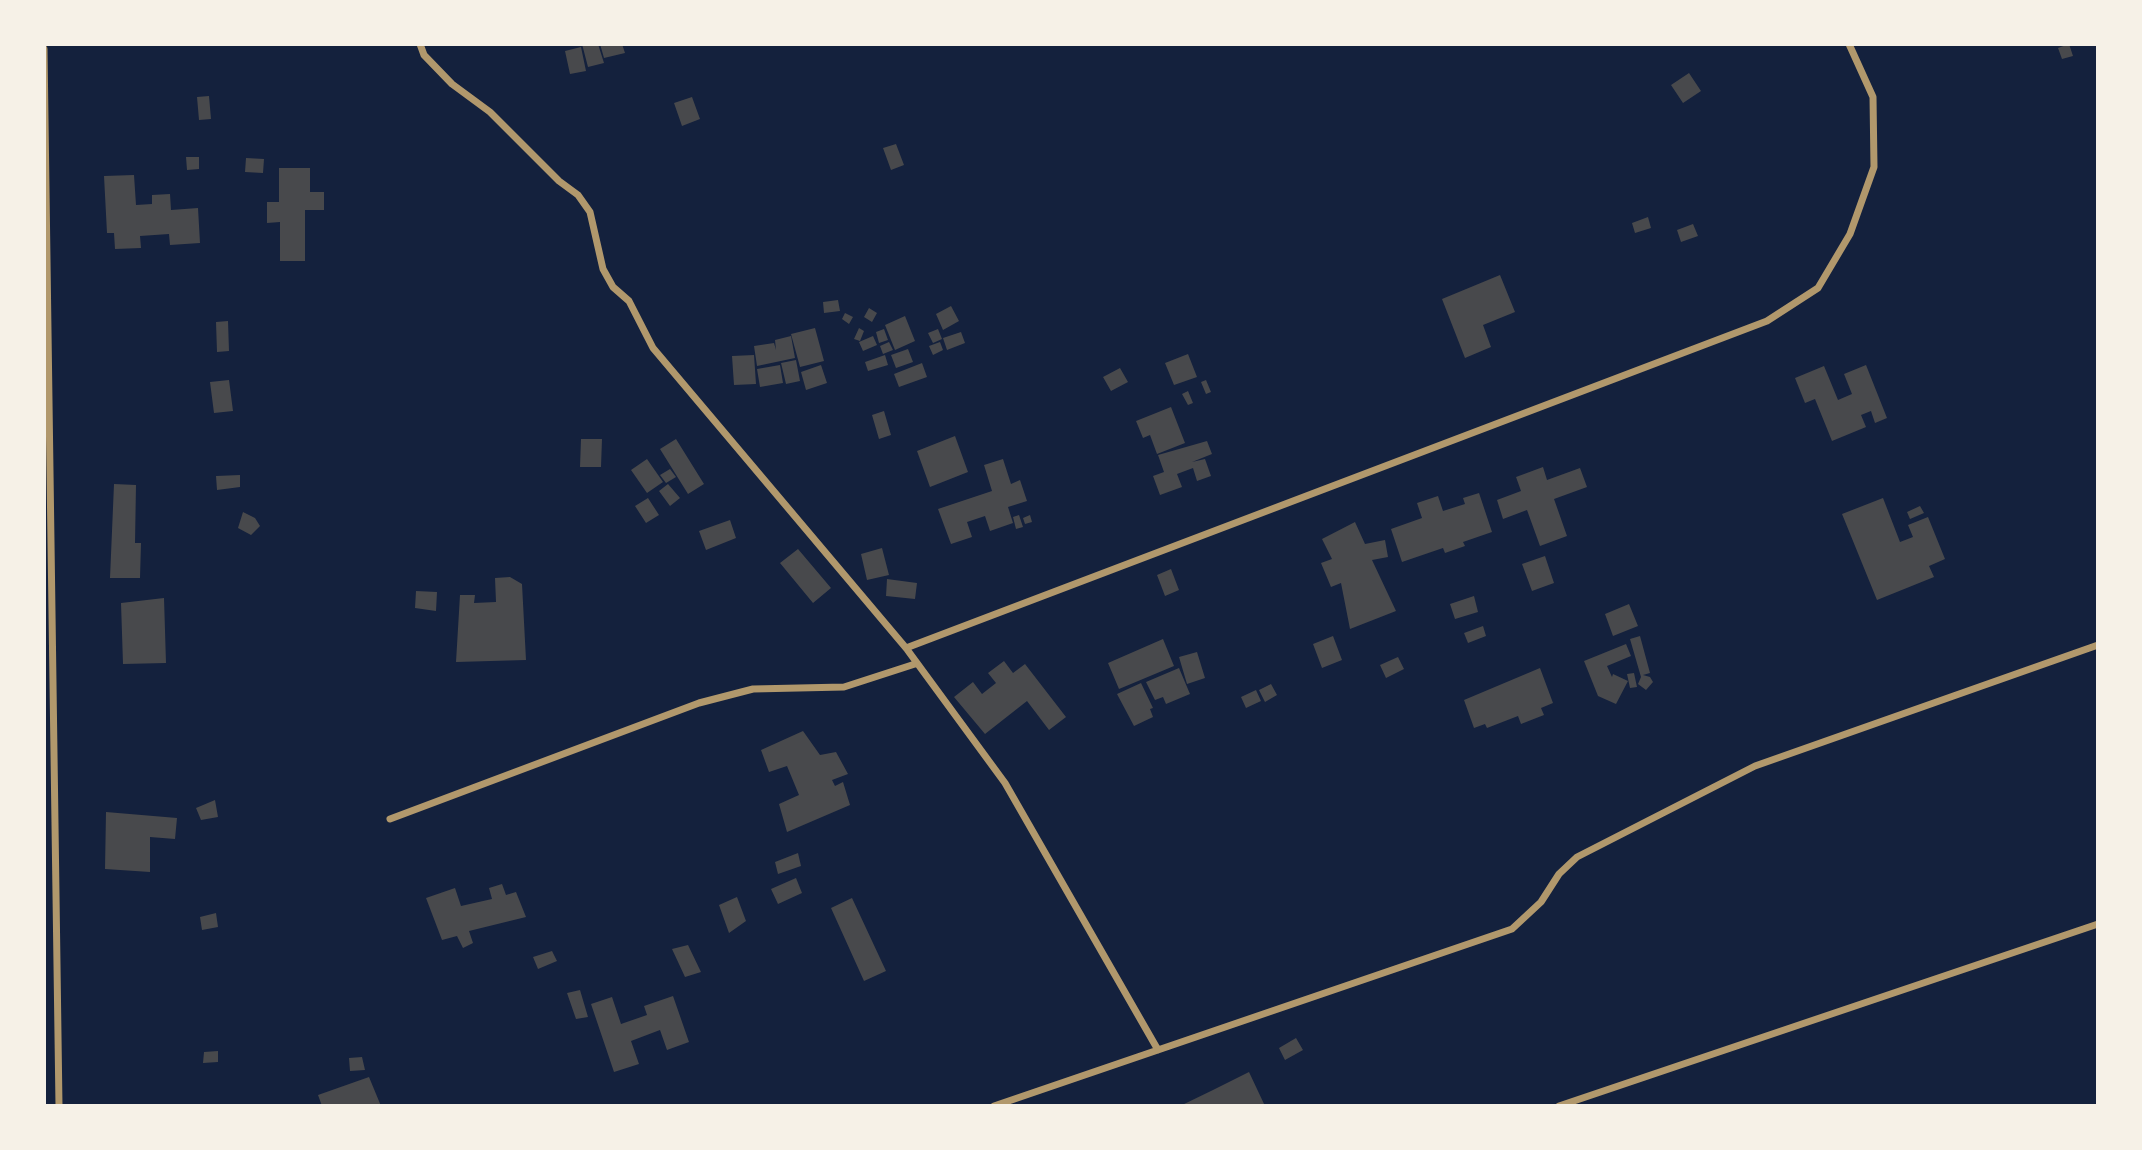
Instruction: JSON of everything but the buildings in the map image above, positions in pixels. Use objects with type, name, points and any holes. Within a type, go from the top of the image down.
[{"type":"street","points":[[420,44],[424,55],[453,84],[490,112],[559,181],[578,195],[590,212],[603,269],[613,287],[629,301],[653,348],[906,648],[915,664],[1004,783],[1157,1050]]},
{"type":"street","points":[[906,648],[1768,321],[1818,288],[1850,234],[1874,167],[1873,97],[1849,44]]},
{"type":"street","points":[[44,49],[59,1106]]},
{"type":"street","points":[[994,1106],[1512,929],[1541,902],[1559,874],[1577,857],[1755,766],[2098,645]]},
{"type":"street","points":[[390,819],[699,703],[753,689],[844,687],[915,664]]},
{"type":"street","points":[[1559,1106],[2098,924]]}]
